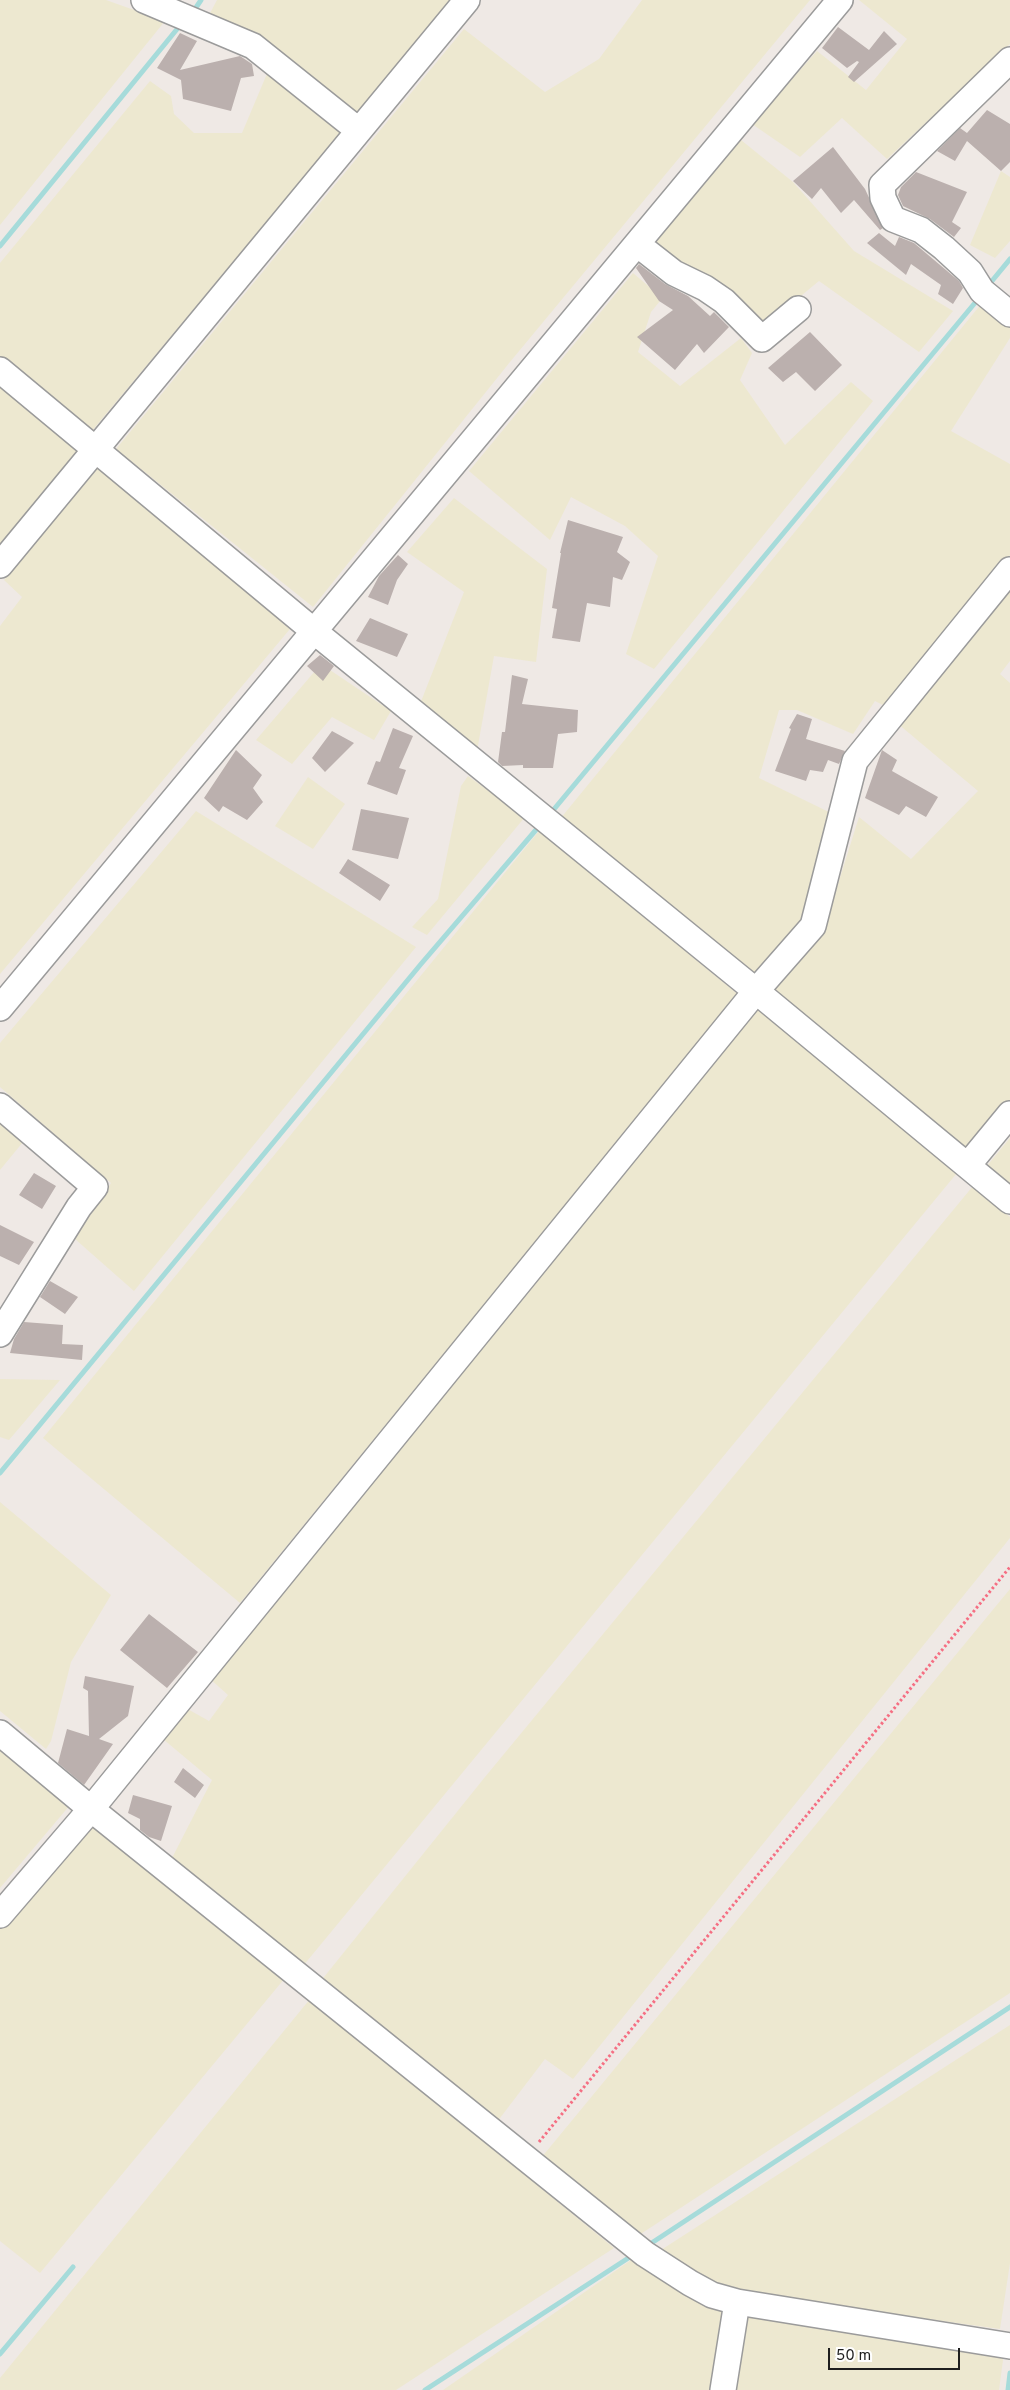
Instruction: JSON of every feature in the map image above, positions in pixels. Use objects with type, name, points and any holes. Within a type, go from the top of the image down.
[{"type":"street","points":[[144,0],[253,46],[358,130]]},
{"type":"street","points":[[0,564],[467,0]]},
{"type":"street","points":[[0,1008],[840,0]]},
{"type":"street","points":[[1010,60],[882,185],[882,198],[893,219],[921,230],[944,248],[970,272],[982,291],[1010,314]]},
{"type":"street","points":[[637,244],[674,273],[705,288],[724,301],[762,339],[798,308]]},
{"type":"street","points":[[0,370],[315,632],[968,1164],[1010,1201]]},
{"type":"street","points":[[0,1916],[91,1809],[756,991],[814,926],[856,761],[1010,570]]},
{"type":"street","points":[[0,1106],[95,1187],[79,1207],[0,1334]]},
{"type":"street","points":[[968,1164],[1010,1114]]},
{"type":"street","points":[[0,1733],[91,1809],[645,2254],[712,2295],[736,2302],[1010,2346]]},
{"type":"street","points":[[723,2390],[736,2302]]},
{"type":"path","points":[[526,2158],[1010,1567]]},
{"type":"shaded area","points":[[0,0],[106,0],[165,21],[0,225]]},
{"type":"shaded area","points":[[217,0],[453,0],[356,114],[259,34],[208,17]]},
{"type":"shaded area","points":[[642,0],[810,0],[510,362],[313,607],[116,449],[464,29],[545,92],[599,59]]},
{"type":"shaded area","points":[[859,0],[1010,0],[1010,44],[887,159],[842,118],[800,157],[752,124],[817,51],[866,90],[907,39]]},
{"type":"shaded area","points":[[269,69],[341,133],[91,432],[0,356],[0,263],[150,81],[171,96],[174,114],[194,133],[242,133]]},
{"type":"shaded area","points":[[741,140],[793,182],[854,251],[953,311],[919,352],[819,281],[762,328],[654,244]]},
{"type":"shaded area","points":[[1001,171],[1010,177],[1010,241],[995,258],[970,245]]},
{"type":"shaded area","points":[[633,273],[653,290],[670,289],[651,312],[638,352],[680,386],[741,338],[752,353],[740,380],[785,445],[851,382],[873,401],[654,669],[626,654],[658,556],[625,526],[571,497],[550,540],[469,471]]},
{"type":"shaded area","points":[[982,303],[1010,324],[1010,338],[951,431],[1010,464],[1010,555],[885,706],[875,701],[853,734],[797,710],[779,710],[759,778],[833,814],[803,924],[755,978],[560,819]]},
{"type":"shaded area","points":[[0,382],[81,452],[0,548]]},
{"type":"shaded area","points":[[99,467],[290,629],[0,974],[0,626],[22,597],[4,580]]},
{"type":"shaded area","points":[[454,498],[547,569],[536,662],[494,656],[477,751],[420,704],[464,592],[407,552]]},
{"type":"shaded area","points":[[1010,585],[1010,661],[1000,674],[1010,683],[1010,1100],[965,1153],[772,991],[822,935],[859,817],[911,859],[978,791],[897,723]]},
{"type":"shaded area","points":[[321,664],[391,711],[374,740],[332,717],[292,764],[256,740]]},
{"type":"shaded area","points":[[468,776],[525,817],[427,935],[412,927],[438,899],[461,786]]},
{"type":"shaded area","points":[[308,777],[345,804],[313,849],[275,826]]},
{"type":"shaded area","points":[[196,811],[416,947],[134,1291],[75,1239],[111,1183],[0,1087],[0,1043]]},
{"type":"shaded area","points":[[539,831],[740,996],[549,1225],[240,1603],[43,1438]]},
{"type":"shaded area","points":[[757,1007],[957,1173],[303,1966],[172,1858],[212,1780],[163,1739],[184,1707],[209,1721],[228,1695],[209,1678],[253,1628],[525,1297]]},
{"type":"shaded area","points":[[0,1112],[28,1136],[0,1170]]},
{"type":"shaded area","points":[[1010,1138],[1010,1188],[986,1167]]},
{"type":"shaded area","points":[[973,1186],[1010,1217],[1010,1538],[573,2079],[545,2059],[497,2122],[320,1982],[485,1777]]},
{"type":"shaded area","points":[[0,1379],[60,1380],[9,1440],[0,1437]]},
{"type":"shaded area","points":[[0,1502],[111,1595],[71,1662],[51,1741],[46,1749],[0,1711]]},
{"type":"shaded area","points":[[1010,1589],[1010,1993],[636,2237],[541,2158]]},
{"type":"shaded area","points":[[0,1742],[70,1805],[0,1888]]},
{"type":"shaded area","points":[[87,1823],[285,1978],[40,2273],[0,2241],[0,1926]]},
{"type":"shaded area","points":[[310,1999],[614,2248],[396,2390],[0,2390],[0,2378]]},
{"type":"shaded area","points":[[1010,2025],[1010,2263],[1000,2329],[740,2293],[721,2287],[661,2250]]},
{"type":"shaded area","points":[[634,2258],[703,2305],[723,2312],[711,2390],[443,2390]]},
{"type":"shaded area","points":[[742,2308],[1005,2345],[999,2390],[730,2390]]},
{"type":"building","points":[[838,27],[869,50],[884,31],[897,44],[854,82],[848,77],[859,62],[857,61],[847,68],[822,48]]},
{"type":"building","points":[[180,33],[197,41],[180,70],[240,56],[252,64],[254,76],[241,78],[231,111],[183,99],[181,80],[157,68]]},
{"type":"building","points":[[987,110],[1010,124],[1010,162],[1001,171],[967,141],[955,161],[937,151],[960,128],[967,133]]},
{"type":"building","points":[[833,147],[865,189],[883,228],[880,230],[854,200],[841,213],[821,188],[812,199],[793,181]]},
{"type":"building","points":[[916,172],[967,192],[952,222],[961,228],[954,237],[930,219],[903,206],[898,195],[901,187]]},
{"type":"building","points":[[879,233],[895,246],[899,237],[914,243],[959,281],[963,288],[953,304],[938,294],[941,285],[911,264],[906,275],[867,243]]},
{"type":"building","points":[[639,264],[665,284],[688,296],[710,316],[714,312],[729,327],[704,353],[697,344],[675,370],[637,337],[673,310],[659,301],[636,268]]},
{"type":"building","points":[[810,332],[842,365],[815,391],[796,372],[783,382],[768,368]]},
{"type":"building","points":[[568,520],[623,537],[617,552],[630,562],[622,580],[613,577],[610,607],[587,603],[580,642],[552,638],[557,609],[552,608],[560,553]]},
{"type":"building","points":[[398,555],[408,564],[397,580],[388,605],[368,597],[379,576]]},
{"type":"building","points":[[370,618],[408,634],[397,657],[356,641]]},
{"type":"building","points":[[320,655],[334,666],[323,681],[307,666]]},
{"type":"building","points":[[512,675],[528,679],[522,704],[578,710],[577,732],[558,734],[553,768],[523,768],[523,765],[502,766],[498,762],[502,732],[505,732]]},
{"type":"building","points":[[797,714],[812,719],[806,739],[845,751],[839,764],[828,760],[823,772],[810,770],[806,781],[775,771],[791,729],[789,728]]},
{"type":"building","points":[[393,728],[413,736],[399,768],[406,770],[397,795],[367,784],[376,761],[380,762]]},
{"type":"building","points":[[332,731],[354,743],[325,772],[312,758]]},
{"type":"building","points":[[236,750],[262,775],[253,788],[263,802],[247,820],[223,806],[219,812],[204,798]]},
{"type":"building","points":[[882,750],[897,760],[892,771],[938,797],[926,817],[906,806],[899,815],[865,798]]},
{"type":"building","points":[[361,809],[409,818],[398,859],[352,850]]},
{"type":"building","points":[[348,859],[390,885],[380,901],[339,873]]},
{"type":"building","points":[[34,1173],[56,1186],[42,1209],[19,1195]]},
{"type":"building","points":[[0,1225],[34,1242],[19,1265],[0,1256]]},
{"type":"building","points":[[50,1281],[78,1297],[65,1314],[40,1297]]},
{"type":"building","points":[[24,1322],[63,1325],[62,1344],[83,1345],[82,1360],[10,1353],[14,1339]]},
{"type":"building","points":[[149,1614],[198,1652],[167,1688],[120,1650]]},
{"type":"building","points":[[85,1676],[134,1686],[128,1716],[99,1739],[113,1744],[84,1785],[58,1763],[67,1729],[89,1736],[88,1691],[83,1688]]},
{"type":"building","points":[[183,1768],[204,1785],[195,1798],[174,1782]]},
{"type":"building","points":[[133,1795],[172,1806],[161,1841],[149,1837],[140,1830],[140,1819],[128,1813]]},
{"type":"waterway","points":[[193,12],[201,0]]},
{"type":"waterway","points":[[0,246],[182,23]]},
{"type":"waterway","points":[[987,287],[1010,259]]},
{"type":"waterway","points":[[550,814],[979,298]]},
{"type":"waterway","points":[[0,1473],[421,964],[541,824]]},
{"type":"waterway","points":[[647,2246],[1010,2007]]},
{"type":"waterway","points":[[425,2390],[633,2255]]},
{"type":"waterway","points":[[0,2354],[73,2267]]},
{"type":"waterway","points":[[1008,2390],[1010,2373]]}]
